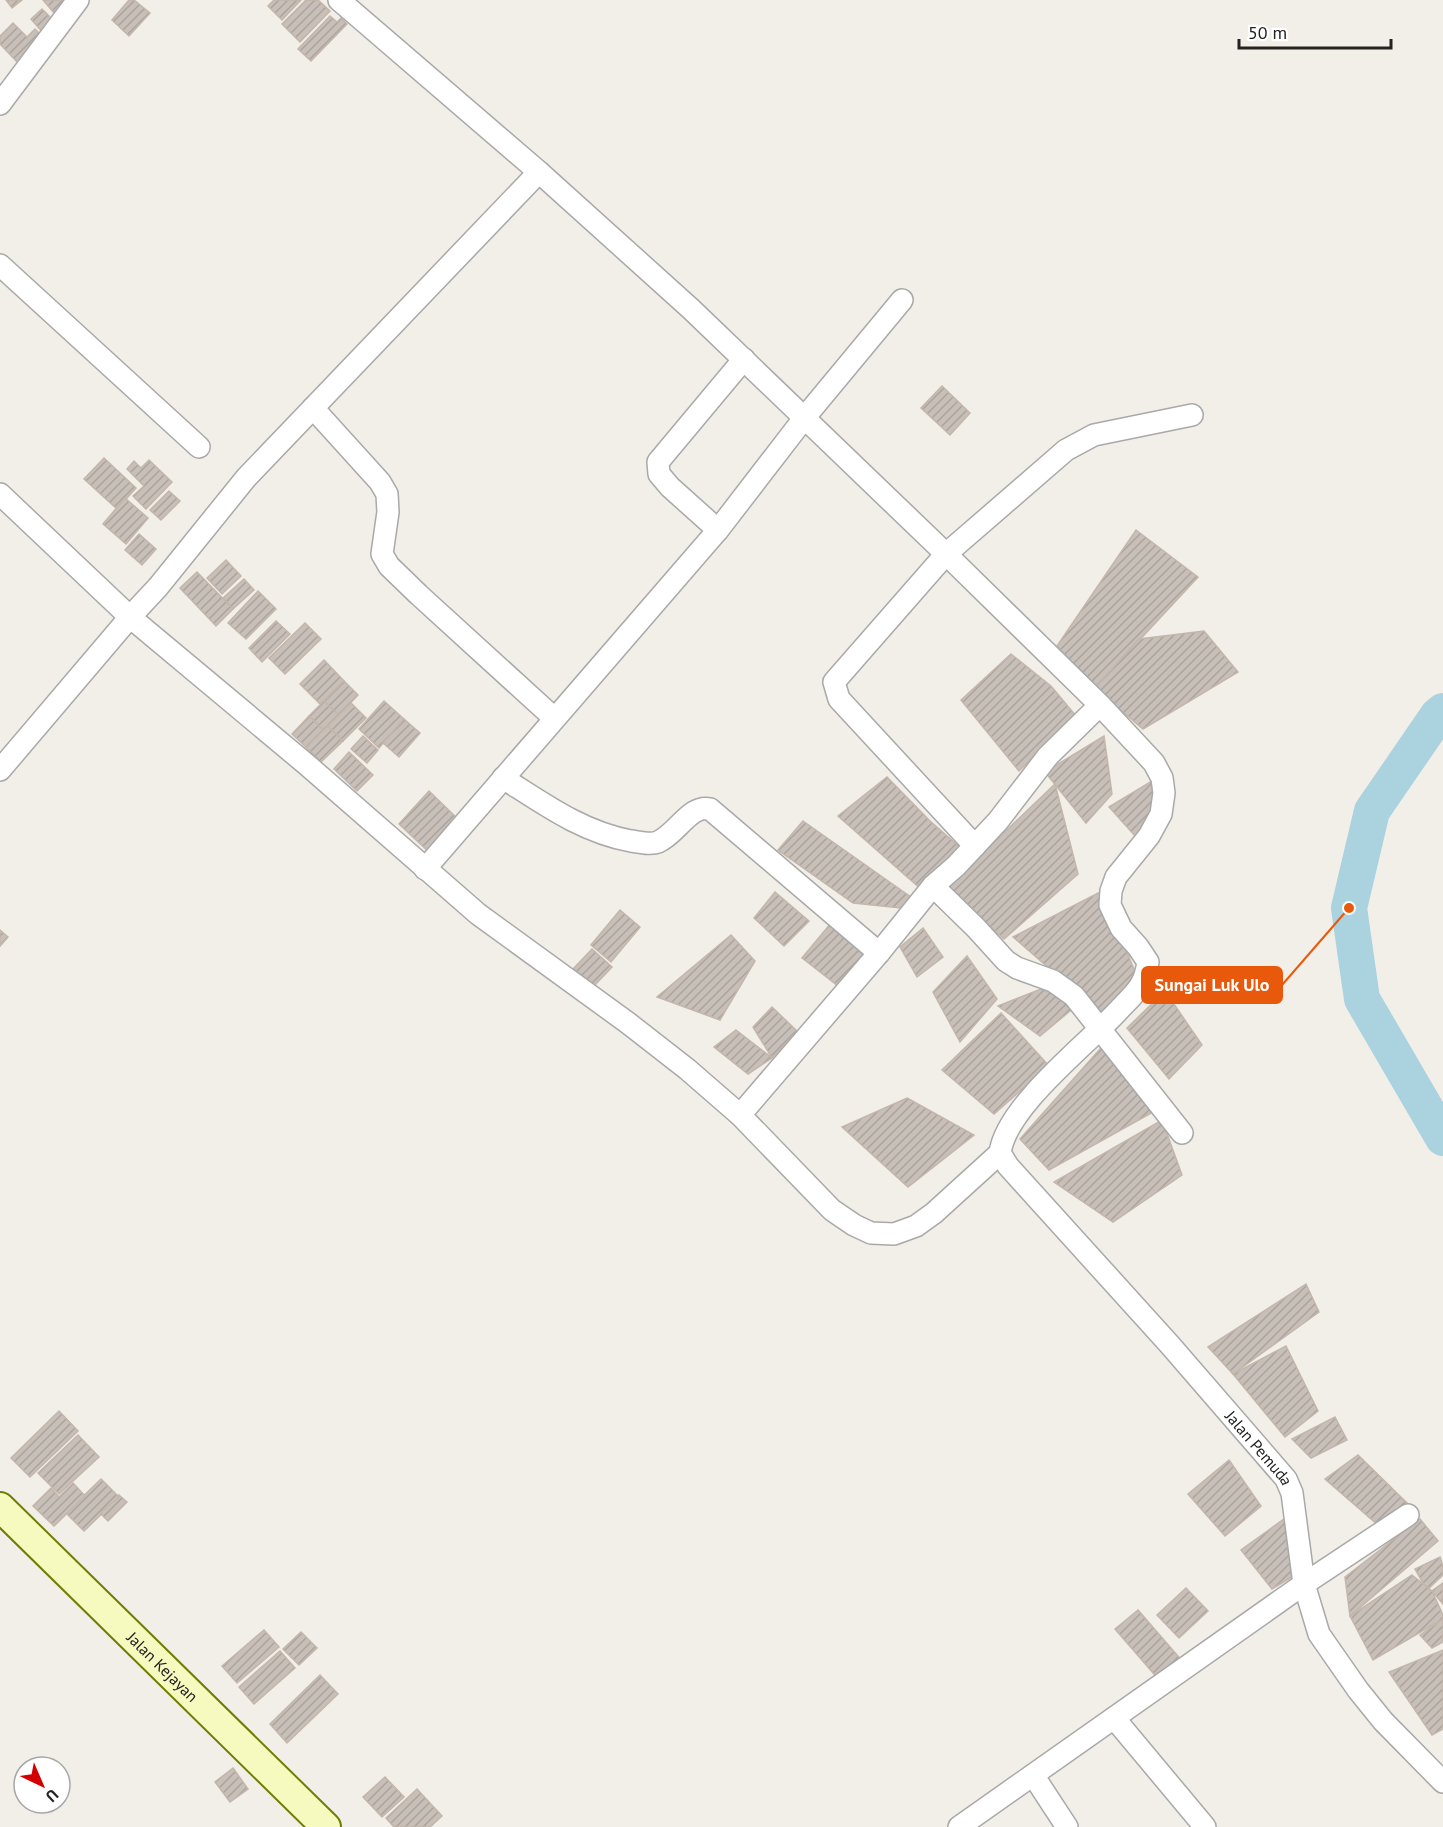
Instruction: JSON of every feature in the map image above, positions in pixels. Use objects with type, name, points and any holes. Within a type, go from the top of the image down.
[{"type":"main road","name":"Jalan Kejayan","points":[[0,1508],[326,1827]]},
{"type":"street","points":[[0,104],[78,0]]},
{"type":"street","points":[[0,494],[130,617],[306,764],[478,914],[628,1023],[687,1069],[740,1115],[832,1210],[871,1233],[894,1234],[916,1226],[934,1214],[1000,1153],[1001,1141],[1018,1113],[1063,1063],[1100,1030],[1139,989],[1146,978],[1148,962],[1121,928],[1110,905],[1110,891],[1116,878],[1149,836],[1161,814],[1164,793],[1162,778],[1154,764],[1100,705],[691,309],[539,172],[339,0]]},
{"type":"street","points":[[0,770],[158,587],[246,478],[539,172]]},
{"type":"street","points":[[0,265],[199,447]]},
{"type":"street","points":[[425,869],[718,530],[805,417],[902,300]]},
{"type":"street","points":[[718,530],[670,488],[659,474],[658,462],[744,359]]},
{"type":"street","points":[[314,408],[380,482],[387,494],[388,512],[382,554],[389,566],[554,718]]},
{"type":"street","points":[[975,846],[839,699],[834,682],[946,554],[1066,450],[1094,435],[1192,415]]},
{"type":"street","points":[[740,1115],[879,953],[933,886],[975,846],[1048,756],[1100,705]]},
{"type":"street","points":[[503,778],[573,822],[611,837],[641,843],[657,843],[671,834],[695,811],[703,807],[710,809],[879,953]]},
{"type":"street","points":[[933,886],[1006,961],[1017,968],[1064,987],[1084,1008],[1182,1133]]},
{"type":"street","name":"Jalan Pemuda","points":[[1000,1153],[1008,1166],[1170,1345],[1286,1479],[1292,1493],[1304,1584],[1318,1634],[1383,1721],[1443,1782]]},
{"type":"street","points":[[959,1827],[1304,1584],[1408,1515]]},
{"type":"street","points":[[1114,1718],[1205,1827]]},
{"type":"street","points":[[1033,1775],[1067,1827]]},
{"type":"building","points":[[6,0],[22,0],[12,8]]},
{"type":"building","points":[[43,0],[70,0],[54,13]]},
{"type":"building","points":[[129,0],[134,0],[150,13],[129,36],[112,20]]},
{"type":"building","points":[[274,0],[301,0],[282,20],[268,6]]},
{"type":"building","points":[[306,0],[318,0],[330,11],[300,42],[282,24]]},
{"type":"building","points":[[42,9],[57,24],[45,35],[31,19]]},
{"type":"building","points":[[330,16],[337,22],[341,18],[347,24],[311,61],[298,49]]},
{"type":"building","points":[[13,23],[27,37],[35,29],[44,38],[18,63],[0,44],[0,36]]},
{"type":"building","points":[[942,386],[970,413],[950,435],[921,408]]},
{"type":"building","points":[[104,458],[136,488],[117,509],[84,479]]},
{"type":"building","points":[[149,460],[172,482],[146,509],[133,496],[144,486],[127,469],[134,461],[141,468]]},
{"type":"building","points":[[169,491],[180,501],[161,520],[150,510]]},
{"type":"building","points":[[125,498],[148,518],[126,544],[103,524]]},
{"type":"building","points":[[1136,530],[1198,577],[1095,688],[1057,646]]},
{"type":"building","points":[[139,534],[156,549],[142,565],[125,550]]},
{"type":"building","points":[[226,560],[241,576],[222,594],[207,578]]},
{"type":"building","points":[[197,572],[233,609],[216,626],[180,588]]},
{"type":"building","points":[[244,579],[254,590],[233,609],[223,598]]},
{"type":"building","points":[[258,591],[276,609],[246,639],[228,623]]},
{"type":"building","points":[[276,621],[290,634],[262,662],[249,648]]},
{"type":"building","points":[[305,623],[321,639],[285,674],[269,658]]},
{"type":"building","points":[[1204,631],[1238,672],[1143,729],[1095,688],[1139,639]]},
{"type":"building","points":[[1011,654],[1051,686],[1076,716],[1019,771],[961,700]]},
{"type":"building","points":[[324,660],[344,681],[320,704],[300,684]]},
{"type":"building","points":[[344,681],[358,695],[339,715],[324,701]]},
{"type":"building","points":[[324,701],[339,715],[323,730],[309,716]]},
{"type":"building","points":[[384,701],[404,719],[379,748],[359,729]]},
{"type":"building","points":[[351,703],[366,718],[343,741],[328,726]]},
{"type":"building","points":[[309,716],[323,730],[306,747],[292,734]]},
{"type":"building","points":[[404,719],[420,733],[399,757],[383,743]]},
{"type":"building","points":[[328,726],[343,741],[321,762],[306,747]]},
{"type":"building","points":[[363,736],[378,750],[367,763],[351,749]]},
{"type":"building","points":[[1104,736],[1112,794],[1086,823],[1045,772]]},
{"type":"building","points":[[349,752],[373,775],[357,791],[334,769]]},
{"type":"building","points":[[887,777],[930,821],[962,849],[922,890],[838,816]]},
{"type":"building","points":[[1152,781],[1157,818],[1136,837],[1109,807]]},
{"type":"building","points":[[1055,784],[1078,874],[1004,939],[947,887]]},
{"type":"building","points":[[429,791],[461,822],[431,854],[399,824]]},
{"type":"building","points":[[803,821],[911,897],[901,908],[853,903],[778,850]]},
{"type":"building","points":[[1102,891],[1138,979],[1103,1015],[1013,937]]},
{"type":"building","points":[[775,892],[809,921],[784,946],[754,918]]},
{"type":"building","points":[[620,910],[640,927],[611,962],[591,945]]},
{"type":"building","points":[[831,923],[868,955],[838,986],[802,958]]},
{"type":"building","points":[[923,928],[943,957],[917,977],[900,947]]},
{"type":"building","points":[[0,930],[8,937],[0,946]]},
{"type":"building","points":[[731,935],[755,961],[720,1020],[657,997]]},
{"type":"building","points":[[592,949],[612,967],[593,987],[573,969]]},
{"type":"building","points":[[967,956],[997,999],[960,1042],[933,992]]},
{"type":"building","points":[[1051,985],[1076,1006],[1040,1036],[998,1006]]},
{"type":"building","points":[[1165,991],[1202,1045],[1169,1079],[1127,1028]]},
{"type":"building","points":[[772,1007],[797,1031],[772,1058],[753,1027]]},
{"type":"building","points":[[1001,1013],[1049,1066],[994,1114],[942,1070]]},
{"type":"building","points":[[736,1030],[772,1058],[748,1074],[714,1047]]},
{"type":"building","points":[[1101,1048],[1153,1112],[1049,1170],[1020,1139]]},
{"type":"building","points":[[907,1098],[974,1135],[908,1187],[842,1127]]},
{"type":"building","points":[[1162,1120],[1182,1175],[1113,1222],[1054,1182]]},
{"type":"building","points":[[1306,1284],[1319,1312],[1233,1374],[1208,1347]]},
{"type":"building","points":[[1286,1346],[1318,1411],[1285,1437],[1233,1374]]},
{"type":"building","points":[[59,1411],[78,1431],[30,1477],[11,1458]]},
{"type":"building","points":[[1335,1417],[1347,1440],[1311,1458],[1292,1439]]},
{"type":"building","points":[[78,1435],[99,1457],[59,1494],[38,1473]]},
{"type":"building","points":[[1358,1455],[1409,1505],[1378,1525],[1325,1479]]},
{"type":"building","points":[[1229,1460],[1261,1506],[1225,1536],[1188,1494]]},
{"type":"building","points":[[101,1479],[119,1497],[84,1531],[66,1513]]},
{"type":"building","points":[[73,1483],[85,1496],[54,1526],[33,1506],[51,1488],[59,1497]]},
{"type":"building","points":[[119,1495],[127,1502],[108,1521],[100,1513]]},
{"type":"building","points":[[1288,1516],[1295,1575],[1272,1589],[1241,1550]]},
{"type":"building","points":[[1420,1519],[1438,1541],[1350,1616],[1345,1577]]},
{"type":"building","points":[[1440,1557],[1443,1575],[1427,1590],[1415,1569]]},
{"type":"building","points":[[1412,1575],[1432,1591],[1443,1619],[1373,1660],[1350,1616]]},
{"type":"building","points":[[1443,1583],[1443,1604],[1432,1591]]},
{"type":"building","points":[[1186,1588],[1208,1611],[1179,1638],[1157,1615]]},
{"type":"building","points":[[1138,1610],[1183,1662],[1160,1681],[1115,1629]]},
{"type":"building","points":[[1443,1619],[1443,1642],[1432,1648],[1420,1635]]},
{"type":"building","points":[[264,1630],[279,1647],[237,1683],[222,1666]]},
{"type":"building","points":[[301,1632],[317,1648],[299,1665],[283,1649]]},
{"type":"building","points":[[1443,1650],[1443,1729],[1432,1735],[1389,1672]]},
{"type":"building","points":[[280,1651],[295,1668],[254,1704],[239,1687]]},
{"type":"building","points":[[320,1675],[338,1694],[287,1743],[270,1724]]},
{"type":"building","points":[[233,1768],[248,1789],[230,1802],[215,1782]]},
{"type":"building","points":[[385,1777],[404,1797],[382,1817],[363,1797]]},
{"type":"building","points":[[417,1789],[442,1816],[430,1827],[394,1827],[386,1818]]},
{"type":"waterway","points":[[1443,711],[1372,811],[1349,908],[1362,999],[1443,1138]]},
{"type":"place","name":"Sungai Luk Ulo","points":[[1349,908]]}]
